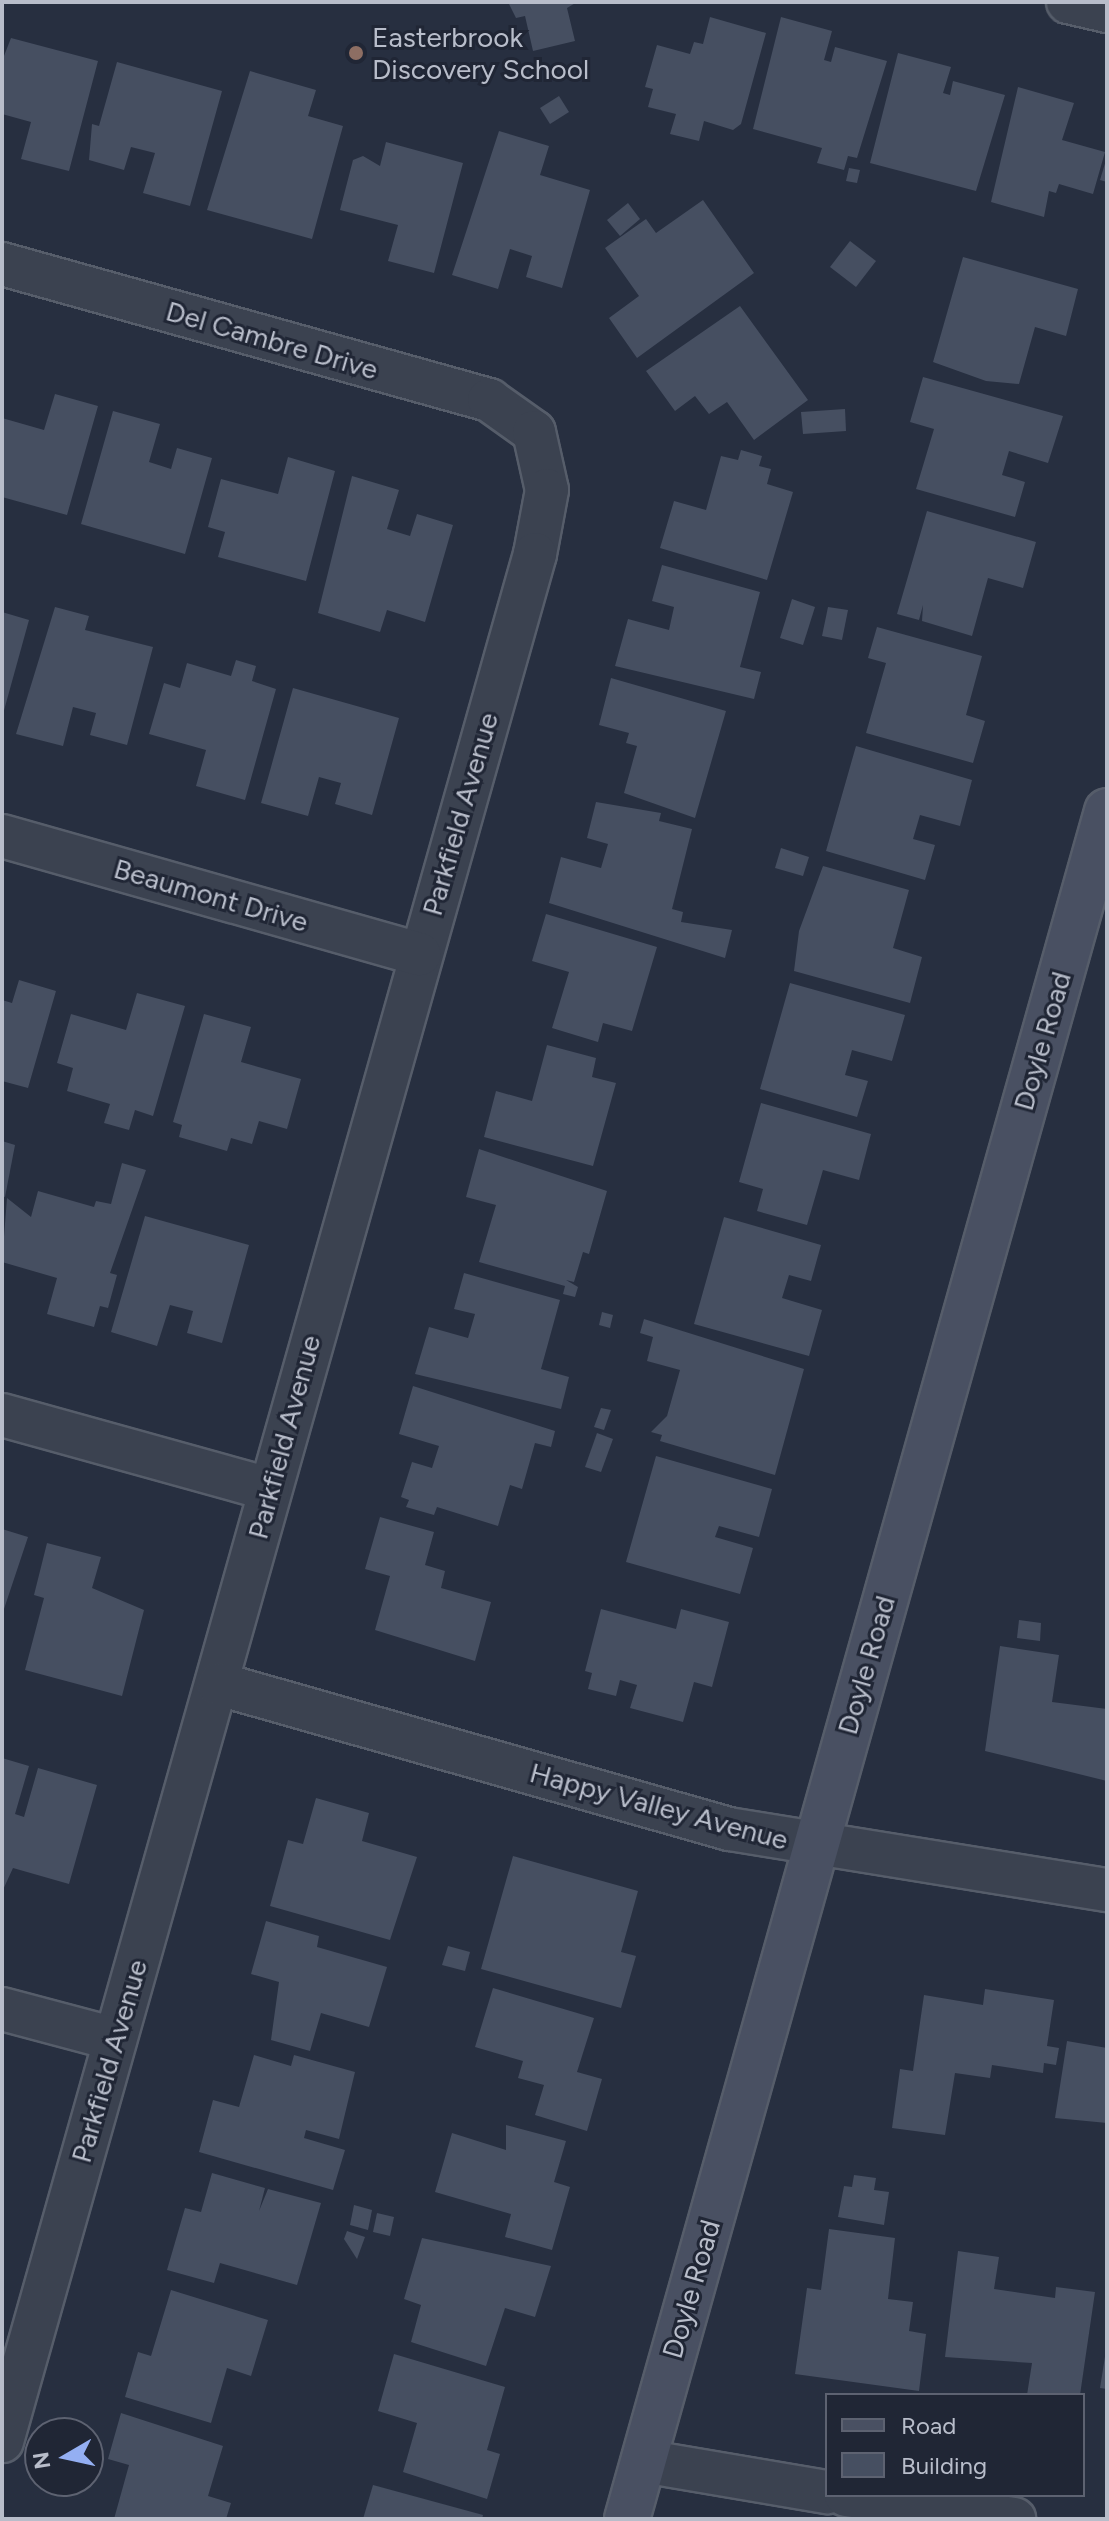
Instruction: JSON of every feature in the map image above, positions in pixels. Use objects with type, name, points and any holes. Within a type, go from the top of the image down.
[{"type":"main road","name":"Doyle Road","points":[[627,2519],[1107,811]]},
{"type":"street","points":[[1068,2],[1107,11]]},
{"type":"street","name":"Del Cambre Drive","points":[[2,264],[489,400],[534,432]]},
{"type":"street","name":"Parkfield Avenue","points":[[2,2441],[219,1684],[268,1489],[535,554],[547,490],[534,432]]},
{"type":"street","name":"Beaumont Drive","points":[[2,836],[420,954]]},
{"type":"street","points":[[2,1415],[268,1489]]},
{"type":"street","name":"Happy Valley Avenue","points":[[219,1684],[729,1829],[815,1846],[1107,1890]]},
{"type":"street","points":[[2,2009],[115,2039]]},
{"type":"street","points":[[643,2461],[825,2492]]},
{"type":"street","points":[[860,2497],[1014,2519]]},
{"type":"building","points":[[508,2],[577,2],[567,8],[575,41],[533,51],[525,16],[516,18]]},
{"type":"building","points":[[710,17],[766,33],[741,124],[733,130],[704,121],[699,141],[670,134],[676,114],[648,107],[653,89],[645,87],[657,45],[690,54],[694,42],[703,44]]},
{"type":"building","points":[[781,17],[832,31],[824,60],[831,62],[835,47],[887,61],[857,158],[848,156],[844,170],[817,163],[822,148],[753,129]]},
{"type":"building","points":[[11,38],[98,61],[69,171],[21,159],[31,122],[2,114],[2,61]]},
{"type":"building","points":[[898,53],[951,67],[943,93],[950,95],[953,81],[1005,95],[976,191],[870,163]]},
{"type":"building","points":[[117,62],[222,91],[190,206],[143,193],[155,153],[131,147],[124,170],[89,160],[92,124],[99,126]]},
{"type":"building","points":[[250,71],[316,90],[308,116],[343,126],[312,239],[207,210]]},
{"type":"building","points":[[1018,87],[1074,103],[1062,140],[1105,152],[1093,194],[1059,184],[1056,193],[1049,191],[1044,217],[991,202]]},
{"type":"building","points":[[559,96],[569,112],[550,124],[540,108]]},
{"type":"building","points":[[499,131],[549,146],[540,175],[590,190],[562,288],[526,277],[532,256],[510,249],[498,289],[452,275]]},
{"type":"building","points":[[386,142],[463,163],[434,273],[388,261],[398,225],[340,210],[353,160],[363,156],[380,166]]},
{"type":"building","points":[[1107,157],[1107,182],[1100,180]]},
{"type":"building","points":[[849,168],[860,170],[857,183],[846,181]]},
{"type":"building","points":[[703,200],[754,273],[637,358],[609,318],[639,296],[605,248],[646,219],[656,233]]},
{"type":"building","points":[[628,203],[640,219],[620,236],[607,220]]},
{"type":"building","points":[[850,241],[876,261],[856,287],[830,267]]},
{"type":"building","points":[[963,257],[1078,289],[1066,336],[1035,327],[1019,384],[986,381],[933,362]]},
{"type":"building","points":[[740,306],[808,400],[754,440],[727,402],[709,414],[695,396],[675,411],[646,371]]},
{"type":"building","points":[[923,377],[1063,416],[1048,463],[1009,451],[1002,475],[1025,482],[1015,517],[916,489],[934,429],[910,422]]},
{"type":"building","points":[[55,394],[98,406],[67,515],[2,497],[2,418],[44,430]]},
{"type":"building","points":[[845,409],[846,431],[803,434],[801,412]]},
{"type":"building","points":[[113,411],[160,424],[149,462],[171,469],[177,448],[212,458],[185,554],[81,524]]},
{"type":"building","points":[[741,450],[762,456],[759,466],[771,469],[767,484],[793,492],[767,580],[660,548],[674,501],[706,510],[721,456],[738,460]]},
{"type":"building","points":[[288,457],[335,471],[306,581],[218,557],[225,532],[208,527],[221,479],[278,494]]},
{"type":"building","points":[[352,476],[399,490],[387,529],[410,536],[417,514],[453,525],[425,622],[387,610],[380,632],[318,613]]},
{"type":"building","points":[[927,511],[1036,542],[1023,588],[988,578],[972,636],[922,621],[923,605],[919,620],[897,614]]},
{"type":"building","points":[[662,565],[760,592],[740,667],[761,672],[754,699],[615,666],[628,619],[669,630],[674,607],[652,601]]},
{"type":"building","points":[[792,599],[815,607],[803,645],[780,638]]},
{"type":"building","points":[[55,607],[89,616],[85,630],[153,647],[127,745],[90,735],[96,713],[73,707],[63,746],[16,734]]},
{"type":"building","points":[[828,607],[848,610],[842,640],[822,636]]},
{"type":"building","points":[[2,612],[29,620],[3,714],[2,714]]},
{"type":"building","points":[[877,627],[982,656],[966,715],[985,721],[973,763],[866,733],[886,663],[868,658]]},
{"type":"building","points":[[236,660],[256,666],[252,681],[276,689],[245,800],[196,786],[206,750],[149,734],[164,683],[180,688],[187,663],[231,676]]},
{"type":"building","points":[[611,678],[726,711],[695,818],[624,793],[637,746],[626,743],[629,733],[599,725]]},
{"type":"building","points":[[293,688],[399,718],[372,815],[335,804],[341,783],[319,777],[308,816],[261,803]]},
{"type":"building","points":[[856,746],[972,780],[960,826],[920,815],[913,839],[935,845],[925,880],[826,851]]},
{"type":"building","points":[[596,802],[661,813],[659,821],[692,829],[672,909],[683,912],[681,922],[732,930],[725,958],[549,903],[561,857],[601,868],[608,844],[587,838]]},
{"type":"building","points":[[781,848],[809,857],[803,876],[775,868]]},
{"type":"building","points":[[823,866],[909,890],[893,948],[922,957],[910,1003],[794,971],[799,931]]},
{"type":"building","points":[[546,914],[657,947],[632,1031],[603,1023],[598,1042],[552,1028],[569,972],[532,961]]},
{"type":"building","points":[[19,980],[56,991],[28,1088],[2,1081],[2,1000],[12,1003]]},
{"type":"building","points":[[790,983],[905,1015],[892,1061],[852,1050],[845,1075],[868,1081],[857,1117],[760,1089]]},
{"type":"building","points":[[137,993],[185,1006],[153,1116],[135,1110],[129,1130],[104,1123],[110,1104],[67,1091],[73,1068],[57,1063],[71,1014],[126,1030]]},
{"type":"building","points":[[204,1014],[251,1027],[241,1062],[301,1079],[287,1129],[259,1121],[252,1144],[231,1138],[227,1151],[179,1137],[182,1125],[173,1122]]},
{"type":"building","points":[[547,1045],[596,1058],[592,1077],[616,1083],[593,1166],[484,1137],[496,1091],[532,1101]]},
{"type":"building","points":[[761,1103],[871,1134],[859,1180],[823,1170],[807,1225],[757,1211],[763,1189],[739,1182]]},
{"type":"building","points":[[2,1141],[15,1145],[5,1197],[2,1196]]},
{"type":"building","points":[[479,1149],[607,1191],[589,1254],[583,1252],[574,1282],[566,1280],[578,1287],[575,1297],[563,1294],[565,1286],[479,1262],[496,1205],[466,1197]]},
{"type":"building","points":[[122,1163],[146,1170],[110,1273],[117,1275],[108,1308],[100,1306],[94,1327],[47,1314],[57,1278],[2,1262],[7,1198],[31,1217],[38,1191],[94,1207],[96,1201],[111,1204]]},
{"type":"building","points":[[145,1216],[249,1245],[222,1343],[187,1333],[193,1311],[170,1305],[157,1346],[111,1332]]},
{"type":"building","points":[[724,1217],[821,1245],[811,1281],[789,1275],[782,1298],[822,1310],[809,1356],[694,1324]]},
{"type":"building","points":[[464,1273],[560,1300],[541,1369],[569,1377],[561,1409],[415,1374],[429,1327],[468,1338],[475,1314],[454,1309]]},
{"type":"building","points":[[602,1312],[613,1315],[610,1328],[599,1325]]},
{"type":"building","points":[[644,1319],[804,1369],[775,1475],[660,1441],[662,1435],[651,1432],[667,1416],[680,1370],[647,1361],[653,1337],[640,1333]]},
{"type":"building","points":[[413,1386],[555,1431],[551,1447],[535,1443],[522,1489],[510,1485],[498,1526],[437,1507],[434,1515],[406,1507],[409,1500],[401,1497],[412,1462],[432,1468],[439,1446],[399,1434]]},
{"type":"building","points":[[601,1408],[611,1410],[604,1430],[594,1427]]},
{"type":"building","points":[[597,1433],[613,1439],[601,1472],[585,1467]]},
{"type":"building","points":[[656,1456],[772,1489],[759,1537],[719,1526],[715,1537],[753,1548],[740,1594],[626,1562]]},
{"type":"building","points":[[380,1517],[434,1532],[425,1565],[445,1571],[441,1588],[491,1602],[475,1661],[375,1630],[390,1576],[365,1569]]},
{"type":"building","points":[[2,1529],[28,1537],[3,1612],[2,1612]]},
{"type":"building","points":[[47,1543],[101,1557],[92,1588],[144,1610],[122,1696],[25,1670],[44,1598],[34,1595]]},
{"type":"building","points":[[601,1609],[676,1629],[681,1609],[729,1622],[712,1687],[694,1682],[683,1722],[630,1708],[637,1685],[620,1680],[616,1696],[588,1689],[592,1673],[585,1671]]},
{"type":"building","points":[[1019,1620],[1041,1623],[1040,1641],[1017,1638]]},
{"type":"building","points":[[1000,1646],[1059,1655],[1052,1702],[1107,1709],[1107,1781],[985,1751]]},
{"type":"building","points":[[2,1758],[29,1766],[15,1814],[24,1817],[38,1768],[97,1785],[69,1884],[13,1868],[2,1892]]},
{"type":"building","points":[[316,1798],[369,1813],[362,1841],[417,1857],[390,1940],[270,1906],[288,1840],[303,1844]]},
{"type":"building","points":[[513,1856],[638,1891],[621,1952],[636,1956],[621,2008],[481,1969]]},
{"type":"building","points":[[266,1921],[319,1936],[317,1947],[387,1967],[369,2027],[321,2013],[310,2051],[271,2040],[279,1982],[251,1974]]},
{"type":"building","points":[[448,1946],[470,1952],[465,1971],[442,1965]]},
{"type":"building","points":[[493,1988],[594,2018],[577,2072],[602,2079],[587,2131],[535,2115],[544,2085],[518,2078],[523,2061],[475,2047]]},
{"type":"building","points":[[985,1989],[1054,2000],[1047,2046],[1059,2048],[1056,2065],[1044,2063],[1043,2073],[992,2065],[990,2078],[955,2073],[945,2135],[892,2128],[900,2069],[913,2071],[924,1995],[983,2005]]},
{"type":"building","points":[[1067,2041],[1107,2048],[1107,2123],[1055,2118]]},
{"type":"building","points":[[254,2055],[291,2066],[294,2055],[355,2072],[339,2139],[306,2130],[304,2138],[345,2150],[333,2190],[199,2152],[213,2100],[239,2107]]},
{"type":"building","points":[[506,2125],[566,2141],[554,2182],[570,2187],[552,2250],[505,2237],[511,2214],[435,2192],[452,2133],[506,2150]]},
{"type":"building","points":[[212,2173],[265,2188],[259,2211],[268,2189],[321,2203],[297,2285],[220,2263],[214,2283],[167,2270],[185,2208],[201,2212]]},
{"type":"building","points":[[854,2175],[876,2178],[874,2190],[889,2192],[884,2225],[838,2217],[844,2186],[852,2187]]},
{"type":"building","points":[[354,2205],[372,2210],[368,2230],[350,2225]]},
{"type":"building","points":[[377,2213],[394,2217],[390,2236],[373,2232]]},
{"type":"building","points":[[829,2229],[895,2238],[888,2299],[913,2302],[909,2331],[926,2334],[919,2391],[795,2374],[807,2288],[821,2290]]},
{"type":"building","points":[[347,2231],[365,2237],[357,2259],[344,2239]]},
{"type":"building","points":[[422,2238],[551,2266],[535,2317],[505,2308],[486,2366],[411,2342],[421,2305],[404,2299]]},
{"type":"building","points":[[958,2251],[999,2257],[994,2289],[1055,2298],[1056,2287],[1095,2292],[1080,2393],[1027,2393],[1032,2363],[945,2357]]},
{"type":"building","points":[[171,2290],[268,2320],[251,2376],[227,2368],[211,2423],[125,2397],[138,2352],[151,2356]]},
{"type":"building","points":[[1107,2344],[1107,2389],[1100,2388]]},
{"type":"building","points":[[394,2354],[505,2387],[487,2450],[500,2454],[487,2499],[403,2472],[417,2423],[378,2411]]},
{"type":"building","points":[[121,2413],[223,2446],[208,2496],[231,2503],[226,2519],[114,2519],[129,2465],[108,2459]]},
{"type":"building","points":[[373,2485],[483,2515],[482,2519],[363,2519]]},
{"type":"place","name":"Easterbrook Discovery School","points":[[356,53]]}]
